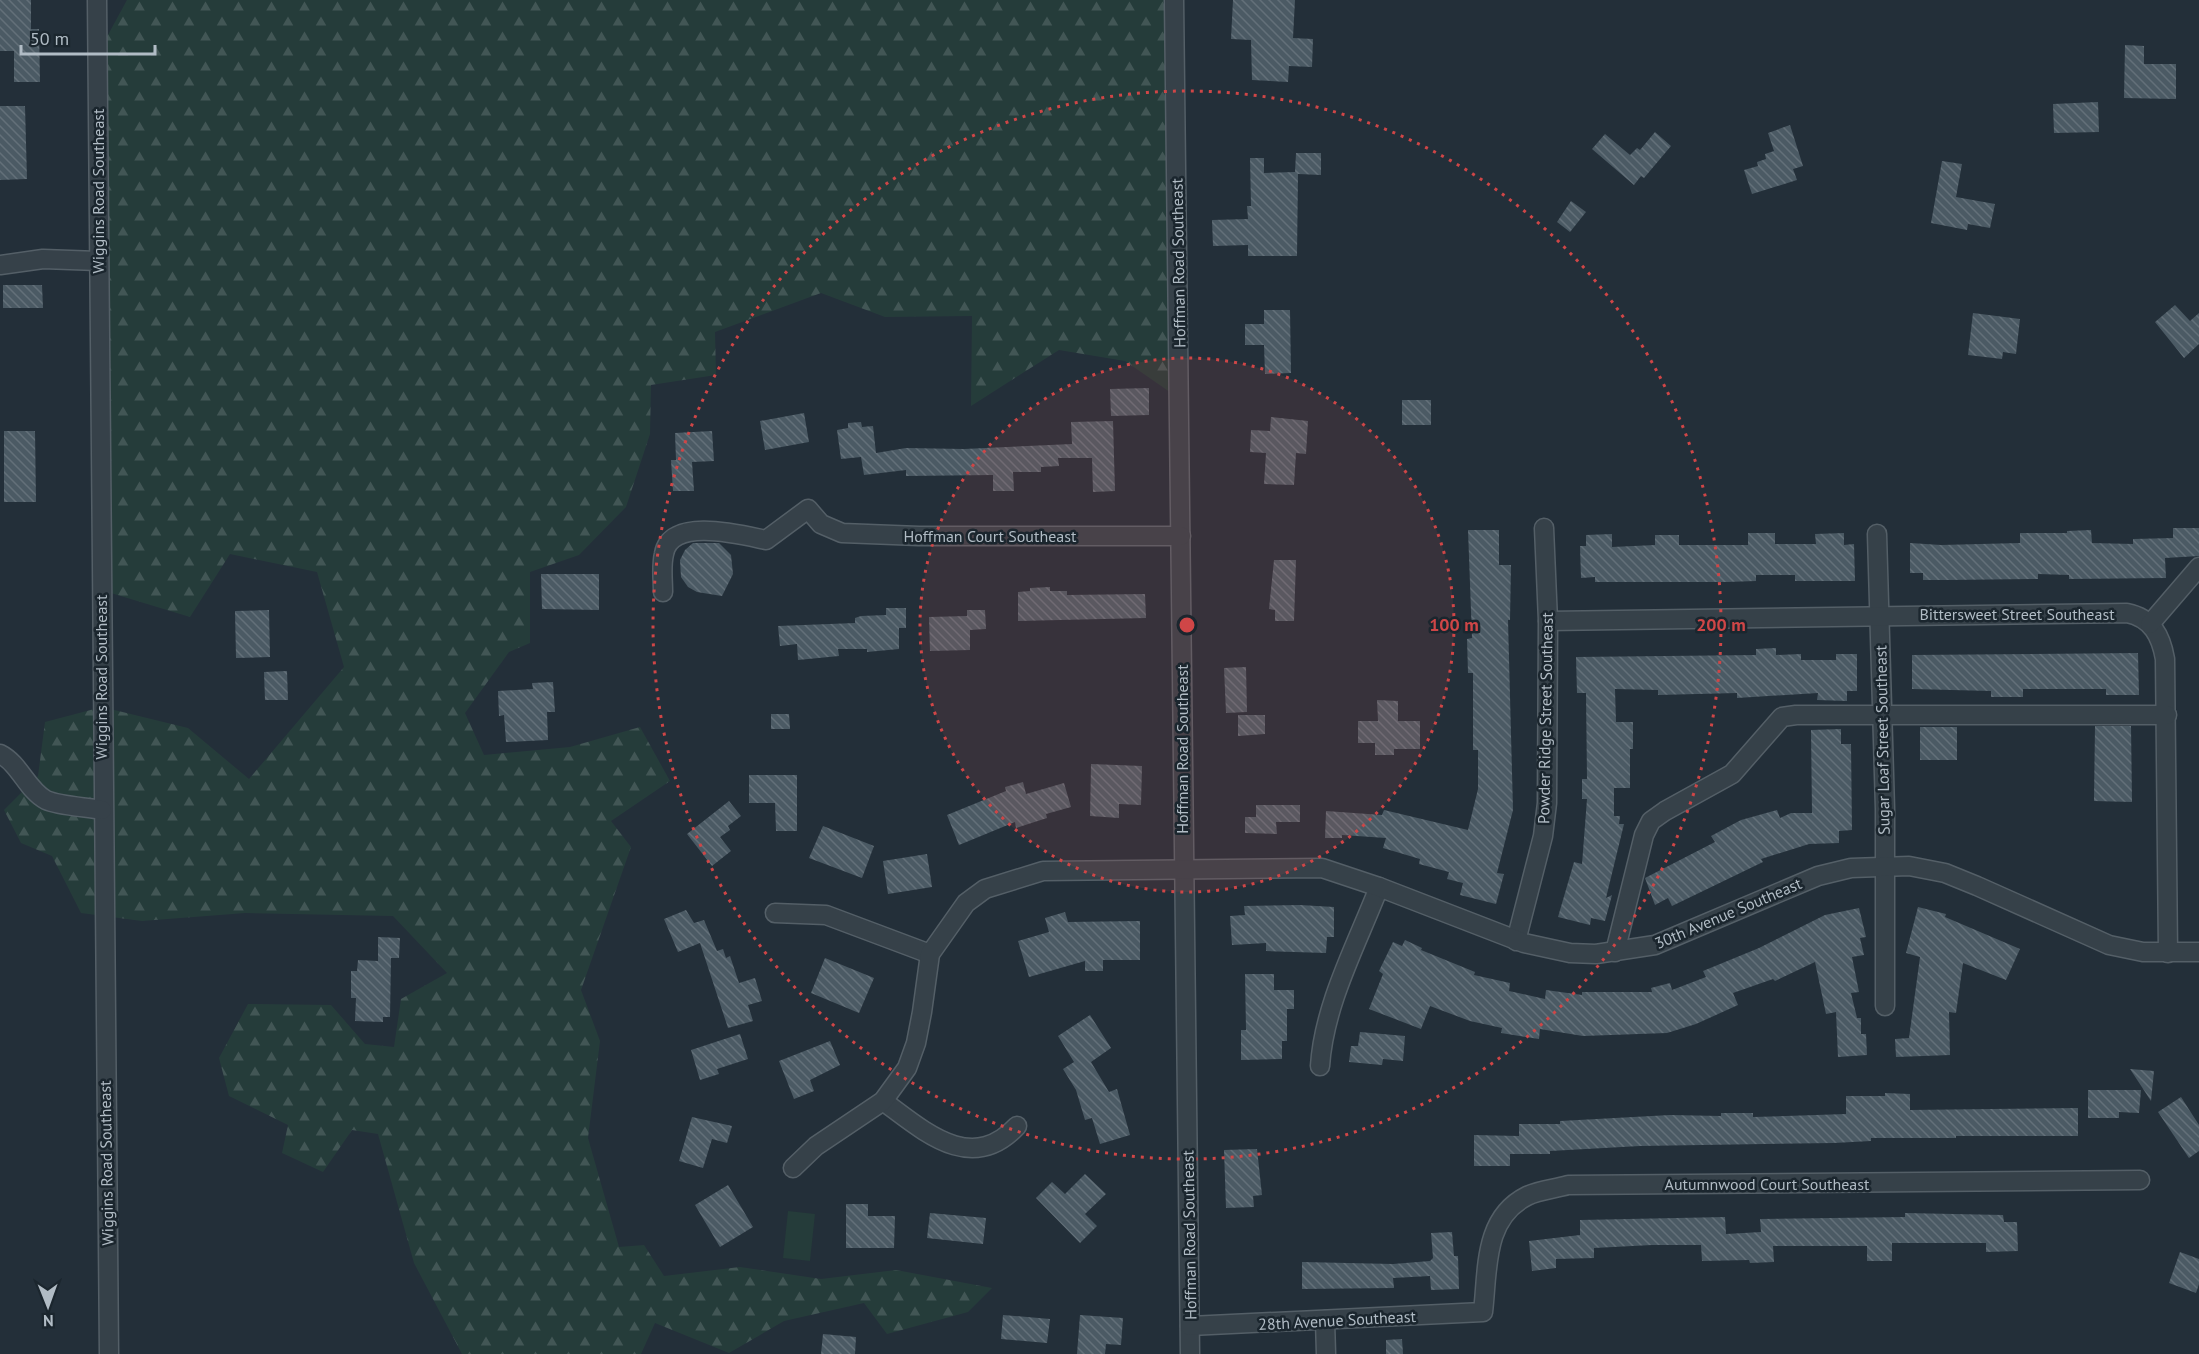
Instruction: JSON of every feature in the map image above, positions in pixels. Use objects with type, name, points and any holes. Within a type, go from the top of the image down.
[{"type":"street","name":"Wiggins Road Southeast","points":[[97,0],[102,810],[109,1354]]},
{"type":"street","name":"Hoffman Road Southeast","points":[[1174,0],[1190,1354]]},
{"type":"street","points":[[0,265],[43,259],[98,261]]},
{"type":"street","name":"Hoffman Court Southeast","points":[[663,592],[664,552],[672,540],[692,531],[718,529],[766,540],[808,510],[821,524],[842,533],[919,536],[1181,536]]},
{"type":"street","name":"Powder Ridge Street Southeast","points":[[1516,941],[1543,836],[1547,802],[1548,621],[1544,528]]},
{"type":"street","name":"Sugar Loaf Street Southeast","points":[[1877,534],[1882,716],[1884,1006]]},
{"type":"street","points":[[2168,953],[2167,715],[2163,647],[2150,624],[2199,567]]},
{"type":"street","name":"Bittersweet Street Southeast","points":[[1548,621],[2127,613],[2144,618],[2150,624]]},
{"type":"street","points":[[1615,952],[1644,835],[1651,821],[1731,774],[1782,717],[1796,715],[2167,715]]},
{"type":"street","points":[[0,754],[11,760],[24,778],[46,800],[102,810]]},
{"type":"street","name":"30th Avenue Southeast","points":[[930,954],[966,903],[985,889],[1042,871],[1322,868],[1379,886],[1516,941],[1570,953],[1615,952],[1665,941],[1818,876],[1851,868],[1884,865],[1945,873],[2101,942],[2143,952],[2199,952]]},
{"type":"street","points":[[1320,1066],[1322,1041],[1333,1002],[1379,886]]},
{"type":"street","points":[[775,913],[826,915],[930,954],[916,1043],[907,1068],[883,1101],[816,1146],[793,1168]]},
{"type":"street","points":[[883,1101],[939,1142],[980,1149],[1007,1137],[1017,1126]]},
{"type":"street","name":"Autumnwood Court Southeast","points":[[1483,1312],[1491,1236],[1502,1215],[1528,1196],[1568,1185],[2140,1180]]},
{"type":"street","name":"28th Avenue Southeast","points":[[1190,1326],[1483,1312]]},
{"type":"street","points":[[1325,1320],[1326,1354]]},
{"type":"green space","points":[[127,0],[1174,0],[1180,399],[1125,361],[1059,350],[971,406],[972,316],[885,317],[821,293],[715,332],[716,375],[651,385],[650,434],[626,507],[579,555],[530,572],[530,643],[509,652],[465,713],[484,755],[570,747],[640,727],[670,781],[611,821],[631,847],[581,990],[600,1041],[588,1138],[619,1247],[644,1245],[664,1276],[740,1267],[821,1279],[896,1270],[992,1288],[968,1312],[887,1334],[864,1303],[784,1321],[729,1353],[655,1323],[641,1354],[462,1354],[414,1263],[378,1134],[352,1130],[323,1172],[282,1153],[288,1125],[229,1096],[219,1058],[248,1004],[331,1005],[365,1044],[394,1047],[401,999],[447,973],[393,916],[245,913],[142,921],[81,913],[52,856],[21,843],[4,810],[38,776],[45,722],[102,707],[188,728],[249,779],[344,667],[317,572],[230,554],[190,617],[101,590],[97,55]]},
{"type":"green space","points":[[788,1211],[815,1214],[810,1261],[783,1258]]},
{"type":"building","points":[[0,0],[31,0],[31,29],[39,29],[40,82],[14,82],[14,51],[0,51]]},
{"type":"building","points":[[1233,0],[1295,0],[1293,38],[1313,39],[1312,67],[1289,66],[1288,82],[1252,80],[1251,40],[1231,39]]},
{"type":"building","points":[[2125,45],[2144,46],[2144,64],[2176,64],[2176,99],[2124,98]]},
{"type":"building","points":[[2098,102],[2099,132],[2054,133],[2053,104]]},
{"type":"building","points":[[0,106],[25,106],[27,179],[0,180]]},
{"type":"building","points":[[1790,125],[1803,166],[1793,169],[1797,180],[1752,194],[1744,170],[1758,166],[1757,162],[1766,159],[1765,154],[1774,151],[1768,133]]},
{"type":"building","points":[[1655,132],[1671,146],[1644,178],[1641,176],[1634,185],[1592,149],[1605,134],[1630,155],[1637,148],[1640,150]]},
{"type":"building","points":[[1296,153],[1321,153],[1321,175],[1298,174],[1297,256],[1248,256],[1248,245],[1213,246],[1212,220],[1248,219],[1247,206],[1251,206],[1250,158],[1264,158],[1264,173],[1295,172]]},
{"type":"building","points":[[1942,161],[1962,164],[1956,197],[1995,204],[1990,228],[1968,224],[1967,230],[1931,223]]},
{"type":"building","points":[[1571,201],[1586,212],[1570,232],[1557,222]]},
{"type":"building","points":[[3,285],[42,285],[43,308],[3,308]]},
{"type":"building","points":[[2175,305],[2190,321],[2199,313],[2199,344],[2184,358],[2155,322]]},
{"type":"building","points":[[1264,310],[1290,310],[1291,373],[1265,374],[1264,345],[1245,345],[1245,324],[1264,324]]},
{"type":"building","points":[[1973,313],[2020,319],[2016,354],[2003,352],[2002,359],[1968,355]]},
{"type":"building","points":[[1149,388],[1149,415],[1111,416],[1110,389]]},
{"type":"building","points":[[1402,400],[1431,400],[1431,425],[1402,425]]},
{"type":"building","points":[[804,413],[809,442],[765,450],[760,421]]},
{"type":"building","points":[[1271,417],[1308,421],[1306,454],[1296,453],[1294,485],[1264,484],[1266,453],[1250,452],[1251,430],[1270,431]]},
{"type":"building","points":[[1113,421],[1115,491],[1093,492],[1092,458],[1058,458],[1059,466],[1041,467],[1041,472],[1013,472],[1014,491],[993,491],[993,475],[906,476],[906,470],[864,475],[861,457],[841,459],[837,430],[848,428],[848,423],[861,422],[862,427],[873,426],[876,453],[906,448],[964,449],[1072,444],[1071,422]]},
{"type":"building","points":[[4,431],[35,431],[36,502],[4,502]]},
{"type":"building","points":[[712,431],[714,461],[692,462],[694,491],[673,491],[671,460],[676,460],[675,433]]},
{"type":"building","points":[[2173,528],[2199,528],[2199,556],[2165,558],[2166,578],[2069,579],[2069,575],[2038,574],[2038,579],[1923,580],[1923,573],[1910,573],[1910,543],[1941,545],[2020,543],[2020,533],[2067,533],[2067,531],[2091,530],[2092,543],[2133,544],[2133,539],[2173,538]]},
{"type":"building","points":[[1468,530],[1499,530],[1499,565],[1511,565],[1510,620],[1508,620],[1513,810],[1497,873],[1504,874],[1496,904],[1460,895],[1463,883],[1447,879],[1449,872],[1419,864],[1420,859],[1383,848],[1386,838],[1342,835],[1342,838],[1325,838],[1326,811],[1382,815],[1384,810],[1468,830],[1478,789],[1478,750],[1473,750],[1473,673],[1468,673],[1467,639],[1472,638]]},
{"type":"building","points":[[1748,533],[1775,533],[1775,544],[1816,544],[1815,534],[1844,533],[1844,545],[1854,544],[1855,581],[1795,581],[1795,575],[1756,575],[1756,581],[1727,582],[1595,582],[1595,577],[1581,578],[1580,546],[1586,546],[1586,535],[1612,534],[1612,547],[1655,545],[1655,535],[1679,535],[1679,545],[1748,545]]},
{"type":"building","points":[[693,543],[719,543],[731,555],[733,574],[722,596],[697,592],[688,587],[681,577],[680,560],[685,550]]},
{"type":"building","points":[[1274,560],[1296,560],[1294,621],[1275,621],[1275,610],[1269,609]]},
{"type":"building","points":[[541,574],[599,574],[599,610],[542,609]]},
{"type":"building","points":[[1050,587],[1050,591],[1067,591],[1067,595],[1145,594],[1146,618],[1018,621],[1018,592],[1030,591],[1030,588]]},
{"type":"building","points":[[886,608],[906,608],[906,628],[899,628],[899,649],[867,652],[867,649],[838,649],[839,656],[798,660],[797,644],[780,646],[778,626],[855,623],[855,618],[861,616],[886,615]]},
{"type":"building","points":[[269,610],[270,657],[236,658],[235,611]]},
{"type":"building","points":[[967,610],[985,610],[986,629],[970,630],[970,650],[930,651],[929,617],[967,616]]},
{"type":"building","points":[[1776,648],[1776,655],[1801,654],[1801,660],[1836,660],[1836,654],[1857,654],[1857,691],[1847,691],[1847,701],[1817,700],[1818,693],[1737,698],[1737,693],[1658,695],[1658,690],[1615,689],[1616,722],[1633,722],[1633,749],[1630,749],[1630,788],[1614,788],[1614,816],[1620,816],[1619,824],[1624,824],[1606,898],[1612,895],[1605,921],[1591,918],[1590,925],[1558,917],[1574,862],[1582,864],[1587,799],[1582,799],[1582,779],[1587,779],[1586,693],[1577,693],[1576,657],[1756,655],[1756,649]]},
{"type":"building","points":[[2138,653],[2139,695],[2106,695],[2106,689],[2023,689],[2023,697],[1991,697],[1991,691],[1912,689],[1912,655]]},
{"type":"building","points":[[1246,667],[1247,712],[1226,713],[1224,668]]},
{"type":"building","points":[[287,671],[288,700],[265,700],[264,672]]},
{"type":"building","points":[[553,682],[555,712],[547,712],[548,740],[506,742],[504,715],[499,716],[498,691],[533,689],[532,683]]},
{"type":"building","points":[[1377,700],[1398,701],[1398,721],[1420,721],[1420,749],[1394,749],[1394,755],[1375,755],[1375,743],[1358,743],[1358,721],[1378,721]]},
{"type":"building","points":[[771,714],[789,714],[790,729],[771,729]]},
{"type":"building","points":[[1238,715],[1265,715],[1265,734],[1238,736]]},
{"type":"building","points":[[2095,726],[2131,726],[2132,802],[2094,801]]},
{"type":"building","points":[[1920,727],[1957,727],[1957,760],[1920,760]]},
{"type":"building","points":[[1841,729],[1841,744],[1851,744],[1852,830],[1839,831],[1839,843],[1809,844],[1761,859],[1763,862],[1672,906],[1668,898],[1655,905],[1645,878],[1715,842],[1711,836],[1741,820],[1777,810],[1780,818],[1791,813],[1812,813],[1811,730]]},
{"type":"building","points":[[1091,764],[1142,766],[1141,805],[1119,804],[1119,818],[1090,816]]},
{"type":"building","points":[[749,775],[797,775],[797,831],[776,831],[775,803],[749,803]]},
{"type":"building","points":[[1023,782],[1026,794],[1064,783],[1071,807],[1046,814],[1047,818],[1016,828],[1015,822],[959,845],[947,815],[1006,791],[1005,787]]},
{"type":"building","points":[[729,801],[741,816],[728,826],[730,830],[720,837],[731,851],[712,866],[687,834]]},
{"type":"building","points":[[1256,805],[1300,805],[1300,822],[1276,822],[1277,834],[1245,833],[1245,817],[1256,817]]},
{"type":"building","points":[[823,826],[874,846],[862,878],[809,858]]},
{"type":"building","points":[[927,854],[932,887],[888,894],[883,861]]},
{"type":"building","points":[[1244,906],[1334,907],[1334,937],[1327,937],[1326,953],[1266,951],[1266,943],[1232,945],[1230,916],[1245,915]]},
{"type":"building","points":[[1918,907],[1946,914],[1945,917],[2020,949],[2006,980],[1963,963],[1956,1013],[1949,1012],[1950,1055],[1896,1057],[1895,1039],[1909,1038],[1920,957],[1906,953]]},
{"type":"building","points":[[1859,908],[1866,937],[1860,938],[1864,955],[1852,957],[1859,992],[1851,993],[1857,1018],[1861,1018],[1861,1034],[1866,1034],[1867,1055],[1838,1057],[1836,1012],[1826,1014],[1815,962],[1775,981],[1773,979],[1733,993],[1738,1005],[1696,1024],[1667,1033],[1583,1036],[1540,1029],[1539,1039],[1501,1033],[1502,1028],[1470,1021],[1430,1006],[1421,1029],[1369,1009],[1383,974],[1379,971],[1393,942],[1402,946],[1405,940],[1422,948],[1421,950],[1475,972],[1474,975],[1510,983],[1509,991],[1545,999],[1546,990],[1582,995],[1582,992],[1652,992],[1651,988],[1670,983],[1672,990],[1706,977],[1703,971],[1759,948],[1825,915]]},
{"type":"building","points":[[686,910],[694,923],[704,920],[717,951],[723,949],[726,958],[730,956],[739,983],[755,978],[762,1001],[748,1005],[753,1021],[728,1028],[700,943],[678,952],[664,919]]},
{"type":"building","points":[[1065,912],[1068,922],[1140,921],[1140,960],[1103,960],[1103,971],[1085,971],[1085,961],[1029,977],[1018,941],[1049,932],[1045,918]]},
{"type":"building","points":[[378,937],[400,938],[399,958],[391,958],[390,1017],[383,1017],[383,1022],[355,1021],[356,998],[351,998],[351,971],[357,971],[358,960],[378,961]]},
{"type":"building","points":[[825,958],[874,978],[859,1013],[811,993]]},
{"type":"building","points":[[1245,974],[1274,974],[1274,990],[1294,990],[1294,1009],[1287,1009],[1287,1041],[1282,1041],[1282,1059],[1241,1060],[1241,1030],[1246,1030]]},
{"type":"building","points":[[1090,1015],[1111,1048],[1091,1062],[1109,1092],[1117,1089],[1130,1135],[1100,1144],[1092,1118],[1085,1120],[1076,1090],[1063,1069],[1074,1062],[1058,1036]]},
{"type":"building","points":[[1360,1032],[1405,1036],[1403,1061],[1383,1059],[1382,1065],[1349,1062],[1351,1046],[1358,1046]]},
{"type":"building","points":[[740,1034],[748,1059],[717,1069],[719,1074],[700,1080],[691,1050]]},
{"type":"building","points":[[830,1041],[840,1065],[810,1080],[814,1091],[794,1099],[779,1061]]},
{"type":"building","points":[[2130,1069],[2154,1071],[2151,1101]]},
{"type":"building","points":[[2088,1090],[2141,1090],[2139,1113],[2119,1112],[2119,1118],[2088,1118]]},
{"type":"building","points":[[1885,1093],[1910,1094],[1910,1110],[2078,1108],[2078,1136],[1956,1136],[1956,1138],[1871,1138],[1871,1141],[1834,1143],[1640,1146],[1550,1151],[1550,1154],[1510,1154],[1510,1166],[1474,1166],[1474,1135],[1519,1136],[1519,1124],[1560,1124],[1560,1121],[1670,1115],[1721,1116],[1721,1113],[1753,1113],[1753,1117],[1846,1114],[1846,1096],[1885,1096]]},
{"type":"building","points":[[2181,1097],[2199,1125],[2199,1151],[2189,1158],[2158,1112]]},
{"type":"building","points":[[692,1117],[732,1126],[727,1143],[712,1139],[703,1168],[679,1161]]},
{"type":"building","points":[[1257,1149],[1262,1195],[1253,1196],[1254,1207],[1226,1208],[1224,1150]]},
{"type":"building","points":[[1085,1174],[1106,1194],[1085,1214],[1097,1226],[1080,1243],[1036,1198],[1052,1182],[1065,1194]]},
{"type":"building","points":[[728,1185],[753,1227],[720,1247],[695,1205]]},
{"type":"building","points":[[846,1204],[868,1204],[868,1216],[895,1216],[894,1248],[846,1248]]},
{"type":"building","points":[[930,1213],[986,1218],[983,1244],[927,1238]]},
{"type":"building","points":[[1905,1213],[2003,1215],[2004,1222],[2017,1222],[2018,1251],[1986,1252],[1986,1243],[1892,1243],[1892,1261],[1867,1261],[1867,1246],[1773,1246],[1774,1262],[1750,1263],[1749,1260],[1702,1261],[1701,1245],[1652,1245],[1594,1248],[1594,1258],[1556,1259],[1556,1268],[1532,1271],[1529,1241],[1580,1235],[1580,1220],[1725,1217],[1726,1234],[1761,1232],[1760,1219],[1905,1217]]},
{"type":"building","points":[[1452,1232],[1454,1256],[1458,1256],[1459,1289],[1431,1290],[1430,1276],[1393,1278],[1394,1288],[1302,1289],[1302,1262],[1393,1264],[1430,1261],[1433,1258],[1431,1233]]},
{"type":"building","points":[[2180,1252],[2199,1259],[2199,1284],[2196,1293],[2169,1283]]},
{"type":"building","points":[[1003,1315],[1050,1319],[1047,1343],[1001,1339]]},
{"type":"building","points":[[1080,1315],[1123,1318],[1121,1345],[1106,1344],[1105,1354],[1077,1354]]},
{"type":"building","points":[[823,1334],[856,1337],[855,1354],[821,1354]]},
{"type":"building","points":[[1402,1339],[1403,1354],[1386,1354],[1386,1340]]}]
